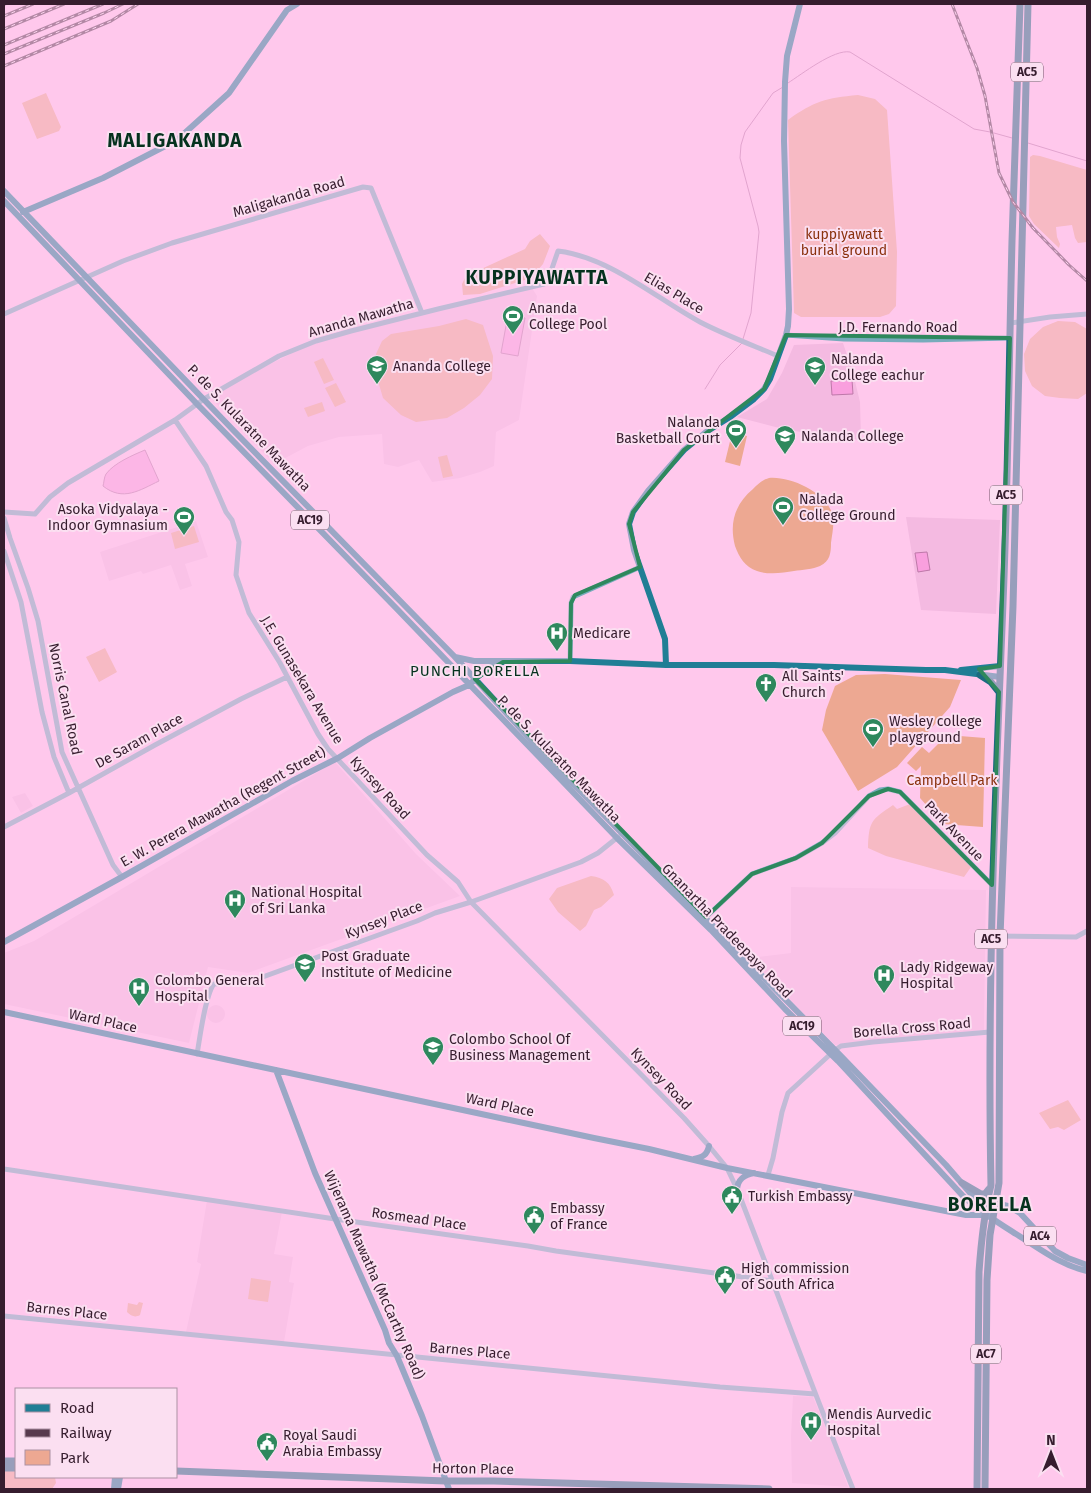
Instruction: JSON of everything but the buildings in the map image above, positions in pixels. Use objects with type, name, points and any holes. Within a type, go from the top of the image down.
[{"type":"highway","name":"AC5","points":[[986,1205],[991,1185],[990,1032],[992,885],[1007,475],[1020,4]]},
{"type":"highway","name":"AC5","points":[[995,1204],[999,1182],[1000,936],[1010,678],[1028,4]]},
{"type":"highway","points":[[980,676],[991,682],[999,692]]},
{"type":"highway","points":[[962,1183],[981,1194],[985,1194],[991,1185]]},
{"type":"highway","points":[[993,1219],[995,1204]]},
{"type":"highway","points":[[984,1215],[986,1205]]},
{"type":"highway","name":"AC7","points":[[977,1489],[979,1272],[984,1215]]},
{"type":"highway","name":"AC7","points":[[984,1489],[987,1280],[989,1242],[993,1219]]},
{"type":"highway","name":"Horton Place","points":[[178,1471],[446,1481],[769,1489]]},
{"type":"main road","points":[[23,212],[103,178],[176,140],[229,93],[287,10],[297,4]]},
{"type":"main road","points":[[666,665],[664,639],[634,550],[629,524],[633,512],[648,491],[684,450],[706,432],[754,399],[764,389],[770,379],[786,335],[789,309],[784,85],[787,56],[800,4]]},
{"type":"main road","name":"P. de S. Kularatne Mawatha","points":[[4,190],[86,278],[309,509],[454,656],[620,836]]},
{"type":"main road","name":"P. de S. Kularatne Mawatha","points":[[4,201],[469,685],[620,836]]},
{"type":"main road","points":[[454,656],[474,661],[570,661],[666,665],[774,665],[945,670],[1000,666]]},
{"type":"main road","points":[[453,692],[465,668],[474,661]]},
{"type":"main road","points":[[469,685],[486,669],[503,662]]},
{"type":"main road","points":[[945,670],[1000,678]]},
{"type":"main road","name":"E. W. Perera Mawatha (Regent Street)","points":[[4,942],[122,878],[292,781],[338,758],[453,692],[469,685]]},
{"type":"main road","name":"Gnanartha Pradeepaya Road","points":[[620,836],[683,896],[711,930],[785,1009],[833,1052],[962,1183],[978,1202],[986,1205]]},
{"type":"main road","name":"Ward Place","points":[[6,1014],[649,1149],[727,1168],[966,1214],[984,1215]]},
{"type":"main road","name":"Gnanartha Pradeepaya Road","points":[[833,1052],[958,1191],[984,1215]]},
{"type":"main road","name":"Wijerama Mawatha (McCarthy Road)","points":[[276,1070],[300,1137],[389,1343],[397,1356],[424,1420],[449,1489]]},
{"type":"main road","points":[[693,1160],[704,1156],[709,1146]]},
{"type":"main road","points":[[737,1189],[738,1182],[742,1178],[748,1174],[755,1173]]},
{"type":"main road","points":[[986,1205],[995,1204]]},
{"type":"main road","name":"AC4","points":[[995,1204],[1008,1206],[1020,1213],[1055,1251],[1087,1265]]},
{"type":"main road","points":[[984,1215],[993,1219]]},
{"type":"main road","name":"AC4","points":[[993,1219],[1063,1263],[1087,1271]]},
{"type":"street","name":"Maligakanda Road","points":[[86,278],[124,260],[172,243],[363,187],[369,187],[422,313]]},
{"type":"street","name":"Ananda Mawatha","points":[[4,512],[35,514],[50,497],[68,483],[176,420],[204,399],[279,356],[316,341],[544,284],[558,251]]},
{"type":"street","name":"Elias Place","points":[[558,251],[594,260],[702,323],[778,356]]},
{"type":"street","points":[[4,314],[86,278]]},
{"type":"street","points":[[1010,323],[1087,314]]},
{"type":"street","name":"J.D. Fernando Road","points":[[786,335],[844,339],[1010,338]]},
{"type":"street","name":"J.E. Gunasekara Avenue","points":[[176,420],[206,466],[226,512],[232,520],[239,542],[236,575],[249,613],[280,663],[323,742],[338,758]]},
{"type":"street","name":"Norris Canal Road","points":[[4,518],[7,538],[28,588],[38,621],[62,752],[113,865],[122,878]]},
{"type":"street","name":"Norris Canal Road","points":[[4,551],[20,602],[42,712],[54,757],[69,793]]},
{"type":"street","points":[[570,661],[571,604],[574,597],[640,567]]},
{"type":"street","points":[[1000,666],[1010,667]]},
{"type":"street","name":"De Saram Place","points":[[4,827],[241,699],[287,677]]},
{"type":"street","points":[[1000,678],[1010,678]]},
{"type":"street","name":"Kynsey Road","points":[[338,758],[427,855],[458,882],[471,902],[709,1146],[727,1168],[737,1189],[853,1489]]},
{"type":"street","name":"Park Avenue","points":[[703,920],[752,874],[796,858],[822,843],[835,833],[869,796],[880,790],[888,789],[900,792],[905,796],[992,885]]},
{"type":"street","name":"Kynsey Place","points":[[197,1054],[207,1000],[214,984],[249,982],[435,913],[581,862],[598,853],[620,836]]},
{"type":"street","points":[[991,936],[1076,937],[1087,930]]},
{"type":"street","name":"Borella Cross Road","points":[[768,1175],[788,1093],[841,1046],[990,1032]]},
{"type":"street","name":"Rosmead Place","points":[[4,1169],[335,1219],[772,1281]]},
{"type":"street","name":"Barnes Place","points":[[4,1316],[387,1353],[397,1356],[720,1387],[815,1394]]},
{"type":"highlighted area","points":[[786,335],[1010,338],[1000,666],[979,669],[999,692],[992,885],[900,792],[888,789],[869,796],[822,843],[796,858],[752,874],[706,917],[475,679],[503,662],[570,661],[571,603],[575,595],[640,567],[629,524],[633,512],[684,450],[764,389]]},
{"type":"shaded area","name":"Ananda College","points":[[532,288],[537,296],[519,420],[496,432],[494,466],[480,472],[460,478],[432,482],[419,460],[398,467],[384,464],[382,434],[339,437],[308,446],[274,464],[211,398],[248,375],[307,346],[368,328]]},
{"type":"shaded area","name":"Ananda College Pool","points":[[508,315],[525,318],[518,356],[501,353]]},
{"type":"shaded area","name":"Nalanda College eachur","points":[[843,343],[860,402],[861,440],[787,430],[737,417],[767,399],[782,373],[794,345]]},
{"type":"shaded area","points":[[852,380],[853,394],[832,395],[831,381]]},
{"type":"shaded area","points":[[145,450],[159,481],[138,491],[124,494],[110,491],[103,486],[109,470]]},
{"type":"shaded area","points":[[906,517],[1000,520],[996,614],[921,610]]},
{"type":"shaded area","points":[[196,521],[208,557],[185,564],[192,586],[180,590],[171,565],[143,574],[141,571],[109,581],[100,552]]},
{"type":"shaded area","points":[[927,552],[930,570],[918,572],[915,553]]},
{"type":"shaded area","name":"National Hospital of Sri Lanka","points":[[335,762],[416,854],[460,896],[248,973],[208,967],[189,1043],[4,1004],[4,953],[34,941]]},
{"type":"shaded area","points":[[25,793],[33,806],[21,813],[12,797]]},
{"type":"shaded area","name":"Lady Ridgeway Hospital","points":[[791,887],[986,890],[984,1030],[835,1045],[749,958],[791,953]]},
{"type":"shaded area","points":[[216,1005],[223,1007],[225,1014],[223,1021],[216,1023],[209,1021],[207,1014],[209,1007]]},
{"type":"shaded area","points":[[207,1200],[282,1212],[274,1254],[293,1257],[289,1282],[294,1283],[284,1342],[186,1332],[201,1264],[197,1262]]},
{"type":"shaded area","name":"Mendis Aurvedic Hospital","points":[[793,1396],[813,1397],[848,1487],[792,1483],[791,1436]]},
{"type":"green space","points":[[46,93],[61,127],[59,131],[37,139],[22,103]]},
{"type":"green space","name":"kuppiyawatt burial ground","points":[[858,95],[875,99],[887,110],[897,252],[896,306],[889,314],[880,317],[801,317],[794,313],[788,120],[805,109],[821,102]]},
{"type":"green space","points":[[1033,155],[1087,170],[1087,242],[1078,243],[1072,225],[1056,227],[1060,244],[1059,248],[1034,224],[1029,216],[1030,157]]},
{"type":"green space","points":[[540,234],[550,246],[543,264],[531,278],[480,294],[463,295],[462,284],[466,276],[525,249],[530,241]]},
{"type":"green space","points":[[466,319],[483,325],[493,356],[492,379],[480,395],[464,408],[447,418],[416,422],[401,415],[383,398],[376,374],[376,354],[382,341],[391,334],[439,326]]},
{"type":"green space","points":[[1058,321],[1075,322],[1087,329],[1087,393],[1078,399],[1045,396],[1032,386],[1025,371],[1024,354],[1030,339],[1043,327]]},
{"type":"green space","points":[[323,358],[334,380],[324,384],[314,362]]},
{"type":"green space","points":[[336,383],[346,402],[335,407],[325,388]]},
{"type":"green space","points":[[322,402],[325,411],[308,417],[304,408]]},
{"type":"green space","name":"Nalanda Basketball Court","points":[[732,433],[747,436],[740,466],[725,462]]},
{"type":"green space","points":[[447,455],[453,476],[443,478],[438,457]]},
{"type":"green space","name":"Nalada College Ground","points":[[769,478],[787,480],[806,487],[815,492],[828,505],[833,517],[833,528],[830,553],[828,559],[823,564],[807,569],[766,573],[753,569],[741,558],[733,538],[735,514],[747,495],[760,482]]},
{"type":"green space","name":"Asoka Vidyalaya - Indoor Gymnasium","points":[[194,526],[199,542],[175,549],[171,533]]},
{"type":"green space","points":[[105,648],[117,672],[99,682],[86,657]]},
{"type":"green space","name":"Wesley college playground","points":[[885,674],[961,680],[950,707],[897,767],[858,791],[822,730],[826,710],[835,686],[856,675]]},
{"type":"green space","name":"Campbell Park","points":[[947,735],[985,738],[983,827],[943,824],[920,798],[921,766],[916,771],[907,763],[922,747],[929,753]]},
{"type":"green space","points":[[910,804],[971,867],[964,877],[886,856],[868,848],[869,832],[876,818],[893,805],[897,809]]},
{"type":"green space","points":[[591,876],[606,881],[614,895],[601,907],[594,910],[586,926],[580,931],[558,912],[549,899],[557,888]]},
{"type":"green space","points":[[1068,1100],[1081,1120],[1064,1130],[1058,1127],[1050,1129],[1039,1113]]},
{"type":"green space","points":[[251,1278],[271,1281],[268,1302],[248,1299]]},
{"type":"green space","points":[[139,1302],[143,1303],[140,1315],[130,1315],[127,1312],[128,1303],[137,1305]]},
{"type":"green space","points":[[4,1468],[15,1469],[15,1478],[55,1478],[56,1483],[52,1489],[4,1489]]},
{"type":"waterway","points":[[788,83],[827,58],[843,52],[850,52],[974,129],[990,132]]},
{"type":"waterway","points":[[743,339],[751,313],[759,232],[740,158],[741,145],[745,132],[773,93],[783,87]]},
{"type":"waterway","points":[[994,133],[1012,138]]},
{"type":"waterway","points":[[1028,143],[1087,161]]},
{"type":"waterway","points":[[705,389],[720,365],[742,343]]},
{"type":"railway","points":[[4,16],[33,4]]},
{"type":"railway","points":[[4,29],[64,4]]},
{"type":"railway","points":[[4,45],[103,4]]},
{"type":"railway","points":[[4,54],[123,4]]},
{"type":"railway","points":[[4,66],[111,21],[138,4]]},
{"type":"railway","points":[[952,4],[977,68],[985,96],[999,173],[1013,202],[1033,228],[1087,281]]},
{"type":"place","name":"Ananda College Pool","points":[[513,335]]},
{"type":"place","name":"Ananda College","points":[[377,385]]},
{"type":"place","name":"Nalanda College eachur","points":[[815,386]]},
{"type":"place","name":"Nalanda Basketball Court","points":[[736,449]]},
{"type":"place","name":"Nalanda College","points":[[785,455]]},
{"type":"place","name":"Nalada College Ground","points":[[783,526]]},
{"type":"place","name":"Asoka Vidyalaya - Indoor Gymnasium","points":[[184,536]]},
{"type":"place","name":"Medicare","points":[[557,652]]},
{"type":"place","name":"All Saints' Church","points":[[766,703]]},
{"type":"place","name":"Wesley college playground","points":[[873,748]]},
{"type":"place","name":"National Hospital of Sri Lanka","points":[[235,919]]},
{"type":"place","name":"Post Graduate Institute of Medicine","points":[[305,983]]},
{"type":"place","name":"Lady Ridgeway Hospital","points":[[884,994]]},
{"type":"place","name":"Colombo General Hospital","points":[[139,1007]]},
{"type":"place","name":"Colombo School Of Business Management","points":[[433,1066]]},
{"type":"place","name":"Turkish Embassy","points":[[732,1215]]},
{"type":"place","name":"Embassy of France","points":[[534,1235]]},
{"type":"place","name":"High commission of South Africa","points":[[725,1295]]},
{"type":"place","name":"Mendis Aurvedic Hospital","points":[[811,1441]]},
{"type":"place","name":"Royal Saudi Arabia Embassy","points":[[267,1462]]},
{"type":"district","name":"MALIGAKANDA","points":[[175,140]]},
{"type":"district","name":"KUPPIYAWATTA","points":[[537,277]]},
{"type":"district","name":"PUNCHI BORELLA","points":[[475,671]]},
{"type":"district","name":"BORELLA","points":[[990,1204]]}]
